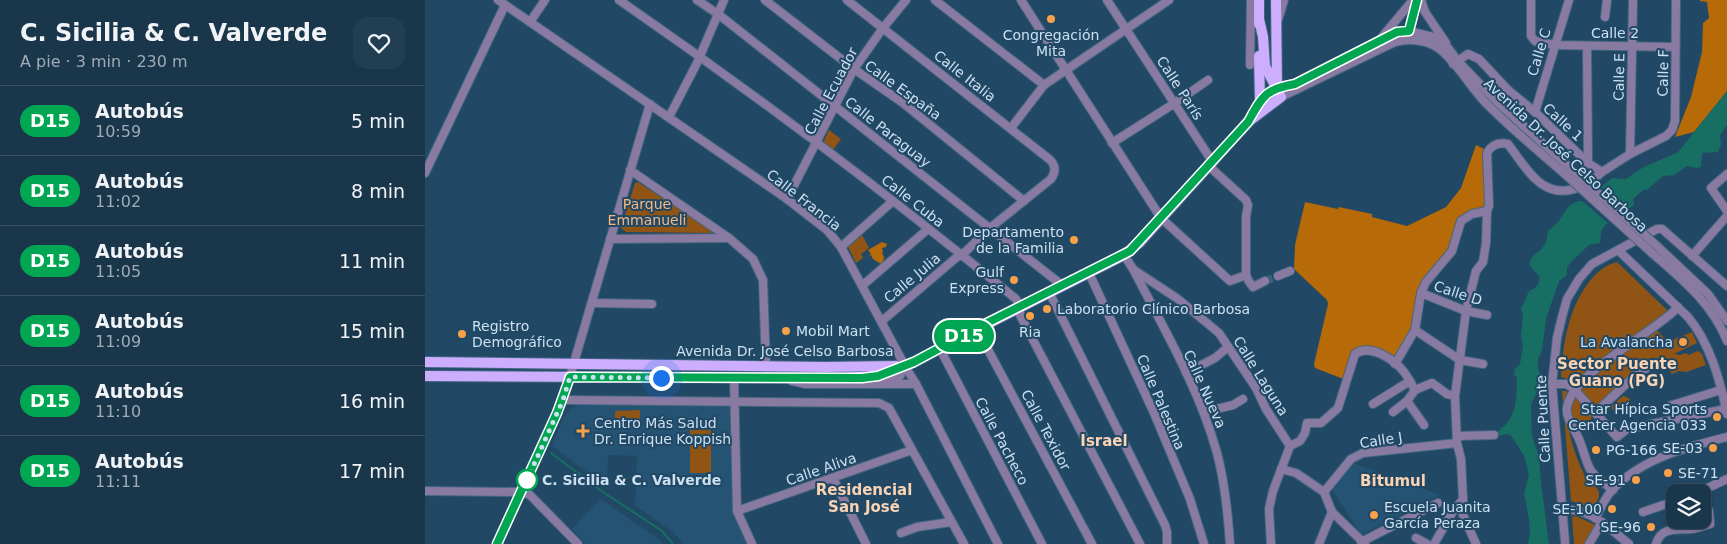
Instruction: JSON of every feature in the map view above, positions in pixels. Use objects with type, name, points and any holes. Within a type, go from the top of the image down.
[{"type":"main road","points":[[1259,0],[1255,19],[1260,101]]},
{"type":"main road","points":[[1276,0],[1277,87]]},
{"type":"main road","points":[[1255,19],[1263,38],[1265,66],[1281,97]]},
{"type":"main road","name":"Avenida Dr. José Celso Barbosa","points":[[1248,122],[1260,101],[1277,87]]},
{"type":"main road","name":"Avenida Dr. José Celso Barbosa","points":[[425,376],[862,378],[878,376],[914,362],[977,328],[1123,255],[1140,242],[1248,122],[1281,97]]},
{"type":"main road","name":"Avenida Dr. José Celso Barbosa","points":[[425,362],[905,366]]},
{"type":"street","points":[[530,22],[545,0]]},
{"type":"street","name":"Calle Cuba","points":[[619,0],[700,56],[893,201],[1016,300],[1020,307],[1020,314],[1140,544]]},
{"type":"street","name":"Calle Paraguay","points":[[697,0],[718,14],[1063,286]]},
{"type":"street","points":[[669,118],[700,56],[724,0]]},
{"type":"street","name":"Calle España","points":[[765,0],[854,70],[903,103],[1025,201]]},
{"type":"street","name":"Calle Italia","points":[[847,0],[1052,161],[1055,172],[1051,179]]},
{"type":"street","name":"Calle Ecuador","points":[[787,199],[854,70],[883,28],[906,0]]},
{"type":"street","points":[[935,0],[1044,85]]},
{"type":"street","points":[[1021,0],[1161,218],[1230,280],[1247,275],[1253,287],[1265,281]]},
{"type":"street","name":"Calle París","points":[[1107,0],[1175,103],[1211,161],[1212,169],[1242,195],[1248,205],[1246,217],[1247,275]]},
{"type":"street","points":[[1011,128],[1044,85],[1169,0]]},
{"type":"street","points":[[1249,65],[1255,19],[1251,0]]},
{"type":"street","points":[[1276,29],[1284,0]]},
{"type":"street","points":[[1379,41],[1397,22],[1413,0]]},
{"type":"street","points":[[1408,35],[1417,0]]},
{"type":"street","points":[[1421,0],[1425,12],[1449,49]]},
{"type":"street","name":"Calle 2","points":[[1531,0],[1531,36],[1535,40],[1554,45],[1675,47]]},
{"type":"street","name":"Calle C","points":[[1535,112],[1569,0]]},
{"type":"street","points":[[1605,17],[1607,0]]},
{"type":"street","name":"Calle E","points":[[1631,154],[1633,0]]},
{"type":"street","name":"Calle F","points":[[1631,154],[1672,130],[1675,121],[1676,0]]},
{"type":"street","points":[[425,173],[501,2]]},
{"type":"street","name":"Calle Francia","points":[[501,2],[787,199],[827,230],[841,246],[863,285],[998,544]]},
{"type":"street","name":"Avenida Dr. José Celso Barbosa","points":[[1277,87],[1295,84],[1397,32],[1430,44],[1455,62],[1570,173],[1708,294],[1727,321]]},
{"type":"street","name":"Avenida Dr. José Celso Barbosa","points":[[1281,97],[1408,35],[1437,38],[1449,49],[1455,62]]},
{"type":"street","points":[[1587,46],[1589,163]]},
{"type":"street","name":"Calle 1","points":[[1455,62],[1468,54],[1473,55],[1508,90],[1535,112],[1589,163],[1602,172]]},
{"type":"street","points":[[1112,143],[1208,80]]},
{"type":"street","points":[[497,544],[563,400],[650,104]]},
{"type":"street","points":[[1476,544],[1463,514],[1461,459],[1457,440],[1455,396],[1465,312],[1477,271],[1483,262],[1486,243],[1487,211],[1489,206],[1487,153],[1491,147],[1499,143],[1508,144],[1536,179],[1550,190],[1573,190],[1590,182],[1631,154]]},
{"type":"street","points":[[630,170],[729,238],[753,259],[763,280],[766,366]]},
{"type":"street","points":[[1727,174],[1711,188],[1727,211]]},
{"type":"street","name":"Calle Julia","points":[[882,321],[957,257],[962,255],[990,228],[1051,179]]},
{"type":"street","points":[[841,246],[893,201]]},
{"type":"street","points":[[1395,364],[1415,330],[1421,293],[1427,282],[1452,250],[1461,221],[1473,214],[1487,211]]},
{"type":"street","points":[[1727,216],[1692,256],[1727,286]]},
{"type":"street","points":[[863,285],[928,229]]},
{"type":"street","name":"Calle Puente","points":[[1565,542],[1552,384],[1557,338],[1567,299],[1579,279],[1592,264],[1657,229],[1663,229],[1692,256]]},
{"type":"street","points":[[610,239],[729,238]]},
{"type":"street","name":"Avenida Dr. José Celso Barbosa","points":[[1655,249],[1711,310],[1727,341]]},
{"type":"street","points":[[1552,384],[1566,384],[1575,390],[1617,437],[1627,429],[1727,412],[1705,343],[1697,328],[1618,250]]},
{"type":"street","name":"Calle Nueva","points":[[1123,255],[1133,269],[1204,412],[1222,475],[1231,544]]},
{"type":"street","name":"Calle Laguna","points":[[1133,269],[1177,299],[1219,334],[1256,388],[1290,446]]},
{"type":"street","points":[[1278,276],[1290,271]]},
{"type":"street","name":"Calle Palestina","points":[[1089,273],[1154,413],[1190,499],[1205,544]]},
{"type":"street","points":[[1049,292],[1165,525],[1167,544]]},
{"type":"street","name":"Calle D","points":[[1421,293],[1465,312],[1487,315]]},
{"type":"street","points":[[591,303],[652,304]]},
{"type":"street","points":[[1613,490],[1590,470],[1584,449],[1567,414],[1567,406],[1575,390],[1604,361],[1653,329],[1677,307]]},
{"type":"street","name":"Calle Texidor","points":[[977,328],[1092,544]]},
{"type":"street","points":[[1415,330],[1460,360],[1483,364]]},
{"type":"street","points":[[1186,373],[1215,358],[1228,347]]},
{"type":"street","name":"Calle Pacheco","points":[[940,349],[1042,544]]},
{"type":"street","points":[[1271,544],[1269,509],[1273,491],[1290,446],[1300,441],[1305,433],[1307,423],[1321,423],[1338,408],[1355,354],[1373,350],[1403,371],[1415,390]]},
{"type":"street","points":[[1595,412],[1636,375],[1654,363]]},
{"type":"street","points":[[878,384],[900,376],[905,366]]},
{"type":"street","points":[[734,378],[737,511],[753,544]]},
{"type":"street","points":[[782,378],[805,384],[916,384]]},
{"type":"street","points":[[1373,404],[1409,380]]},
{"type":"street","points":[[1393,412],[1407,401],[1415,390],[1432,383],[1447,394],[1455,396]]},
{"type":"street","points":[[1669,406],[1721,390]]},
{"type":"street","points":[[1204,412],[1233,405],[1243,399]]},
{"type":"street","points":[[563,400],[879,403],[889,408],[964,544]]},
{"type":"street","points":[[1407,401],[1424,425]]},
{"type":"street","name":"Calle J","points":[[1324,492],[1351,459],[1363,453],[1494,435]]},
{"type":"street","points":[[1589,544],[1613,490],[1634,472],[1654,460],[1702,443],[1727,437]]},
{"type":"street","name":"Calle Aliva","points":[[737,511],[912,450]]},
{"type":"street","points":[[1281,468],[1296,473],[1324,492],[1331,512],[1363,543],[1438,503]]},
{"type":"street","points":[[833,478],[866,544]]},
{"type":"street","points":[[1711,486],[1727,479]]},
{"type":"street","points":[[425,491],[521,492],[530,495],[578,544]]},
{"type":"street","points":[[1434,544],[1463,498]]},
{"type":"street","points":[[1643,512],[1666,504]]},
{"type":"street","points":[[1561,510],[1574,510],[1599,520],[1629,544]]},
{"type":"street","points":[[1319,544],[1331,512]]},
{"type":"street","points":[[901,533],[917,527],[951,522]]},
{"type":"street","points":[[1655,544],[1657,539],[1669,530],[1691,529]]},
{"type":"street","points":[[1416,538],[1427,544]]},
{"type":"shaded area","points":[[1700,0],[1727,0],[1727,91],[1694,132],[1675,137],[1691,97],[1702,52],[1703,23],[1709,18],[1707,2]]},
{"type":"shaded area","points":[[1727,91],[1727,125],[1720,135],[1721,145],[1718,152],[1702,153],[1701,167],[1687,166],[1674,175],[1663,176],[1648,189],[1643,190],[1633,199],[1634,205],[1605,225],[1601,232],[1600,243],[1589,245],[1570,263],[1567,268],[1567,275],[1559,281],[1546,319],[1542,351],[1538,359],[1538,369],[1541,375],[1540,385],[1531,405],[1532,436],[1539,457],[1549,544],[1528,544],[1530,532],[1529,519],[1524,493],[1529,475],[1524,456],[1511,435],[1497,436],[1495,433],[1508,422],[1516,402],[1517,377],[1514,375],[1515,369],[1520,364],[1523,346],[1521,336],[1523,316],[1521,309],[1529,291],[1539,283],[1539,276],[1530,266],[1531,258],[1543,247],[1548,231],[1558,222],[1569,206],[1586,200],[1612,178],[1626,179],[1642,168],[1678,152]]},
{"type":"shaded area","points":[[1476,145],[1486,150],[1487,207],[1465,215],[1452,249],[1418,288],[1419,296],[1415,328],[1394,361],[1374,349],[1356,350],[1346,380],[1315,368],[1314,364],[1328,304],[1327,300],[1294,269],[1295,245],[1305,202],[1372,214],[1372,217],[1407,226],[1446,207],[1461,188]]},
{"type":"shaded area","points":[[882,242],[887,244],[886,247],[882,248],[884,257],[881,264],[873,259],[871,255],[867,257],[871,254],[868,250]]},
{"type":"shaded area","points":[[579,403],[732,403],[734,512],[750,544],[683,544],[674,533],[635,505],[637,456],[608,455],[607,487],[552,446],[564,416]]},
{"type":"shaded area","name":"Escuela Juanita García Peraza","points":[[1353,463],[1440,495],[1361,535],[1332,489]]},
{"type":"shaded area","points":[[601,499],[664,544],[586,544],[572,529]]},
{"type":"green space","points":[[829,130],[841,139],[833,150],[823,143]]},
{"type":"green space","name":"Parque Emmanueli","points":[[638,182],[712,231],[711,233],[626,232],[621,228],[635,183]]},
{"type":"green space","points":[[862,235],[869,248],[861,254],[863,258],[856,263],[848,247]]},
{"type":"green space","points":[[1617,262],[1667,310],[1664,318],[1579,382],[1561,377],[1563,350],[1573,311],[1585,287],[1594,276],[1602,269]]},
{"type":"green space","points":[[1656,329],[1665,339],[1667,337],[1670,341],[1692,332],[1697,343],[1674,354],[1686,353],[1688,355],[1698,351],[1702,354],[1706,365],[1686,372],[1679,371],[1672,374],[1663,361],[1658,359],[1653,361],[1601,404],[1593,404],[1581,390],[1612,357]]},
{"type":"green space","points":[[1562,391],[1567,391],[1570,436],[1577,458],[1586,477],[1598,491],[1599,495],[1593,508],[1571,501]]},
{"type":"green space","points":[[1577,395],[1592,414],[1591,420],[1585,425],[1577,424],[1571,415],[1570,405]]},
{"type":"green space","points":[[1623,396],[1629,398],[1634,409],[1627,414],[1623,407],[1616,413],[1610,407]]},
{"type":"green space","points":[[640,410],[640,427],[615,427],[615,411]]},
{"type":"green space","points":[[690,430],[711,430],[711,473],[690,473]]},
{"type":"green space","points":[[1576,516],[1595,525],[1586,544],[1574,544],[1572,517]]},
{"type":"pier","points":[[1599,186],[1629,212],[1609,224],[1580,199],[1585,198]]},
{"type":"waterway","points":[[551,453],[603,492],[662,531],[673,544]]},
{"type":"tunnel","points":[[1265,281],[1278,276]]},
{"type":"bus line","name":"D15","points":[[497,544],[563,400],[570,377],[862,378],[878,376],[914,362],[1130,251],[1248,122],[1260,101],[1267,94],[1277,87],[1295,84],[1397,32],[1409,31],[1417,0]]},
{"type":"place","name":"Congregación Mita","points":[[1051,19]]},
{"type":"place","name":"Departamento de la Familia","points":[[1074,240]]},
{"type":"place","name":"Gulf Express","points":[[1014,280]]},
{"type":"place","name":"Laboratorio Clínico Barbosa","points":[[1047,309]]},
{"type":"place","name":"Ria","points":[[1030,316]]},
{"type":"place","name":"Mobil Mart","points":[[786,331]]},
{"type":"place","name":"Registro Demográfico","points":[[462,334]]},
{"type":"place","name":"La Avalancha","points":[[1683,342]]},
{"type":"place","name":"Star Hípica Sports Center Agencia 033","points":[[1717,417]]},
{"type":"place","name":"Centro Más Salud Dr. Enrique Koppish","points":[[583,431]]},
{"type":"place","name":"SE-03","points":[[1713,448]]},
{"type":"place","name":"PG-166","points":[[1596,450]]},
{"type":"place","name":"SE-71","points":[[1668,473]]},
{"type":"place","name":"C. Sicilia & C. Valverde","points":[[527,480]]},
{"type":"place","name":"SE-91","points":[[1636,480]]},
{"type":"place","name":"SE-100","points":[[1612,509]]},
{"type":"place","name":"Escuela Juanita García Peraza","points":[[1374,515]]},
{"type":"place","name":"SE-96","points":[[1651,527]]},
{"type":"district","name":"Sector Puente Guano (PG)","points":[[1617,372]]},
{"type":"district","name":"Israel","points":[[1104,441]]},
{"type":"district","name":"Bitumul","points":[[1393,481]]},
{"type":"district","name":"Residencial San José","points":[[864,498]]},
{"type":"route","points":[[527,480],[563,400],[570,377],[661,378]]}]
